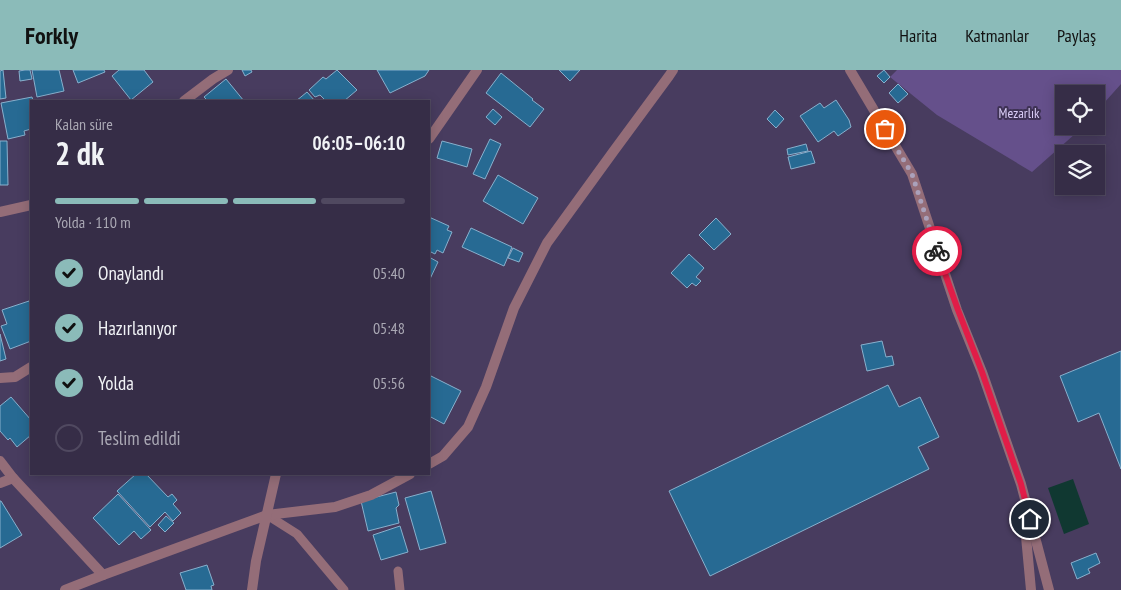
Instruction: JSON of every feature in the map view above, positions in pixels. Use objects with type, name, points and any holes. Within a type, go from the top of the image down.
[{"type":"street","points":[[185,100],[228,70]]},
{"type":"street","points":[[430,138],[477,70]]},
{"type":"street","points":[[430,463],[442,456],[468,427],[486,387],[514,308],[548,243],[673,70]]},
{"type":"street","points":[[850,70],[912,174],[958,310],[1021,484],[1049,590]]},
{"type":"street","points":[[0,212],[30,205]]},
{"type":"street","points":[[0,378],[15,376],[30,368]]},
{"type":"street","points":[[0,461],[13,478],[104,575]]},
{"type":"street","points":[[252,590],[256,561],[276,475]]},
{"type":"street","points":[[65,590],[267,516],[335,507],[371,495],[408,475]]},
{"type":"street","points":[[0,483],[13,478]]},
{"type":"street","points":[[1021,484],[1031,590]]},
{"type":"lane","points":[[267,516],[297,534],[344,590]]},
{"type":"lane","points":[[398,571],[400,590]]},
{"type":"green space","name":"Mezarlık","points":[[897,70],[1121,70],[1121,84],[1105,102],[1105,85],[1055,85],[1055,135],[1074,135],[1063,145],[1055,145],[1055,152],[1032,172],[937,115],[890,77]]},
{"type":"shaded area","points":[[1073,479],[1089,524],[1064,534],[1048,488]]},
{"type":"building","points":[[3,70],[6,98],[0,99],[0,71]]},
{"type":"building","points":[[30,70],[32,79],[20,81],[19,71]]},
{"type":"building","points":[[32,70],[59,70],[64,91],[37,97]]},
{"type":"building","points":[[73,70],[104,70],[105,72],[78,83]]},
{"type":"building","points":[[119,70],[144,70],[153,82],[131,100],[112,76]]},
{"type":"building","points":[[242,70],[251,70],[252,72],[245,76]]},
{"type":"building","points":[[337,70],[357,90],[345,100],[325,100],[320,95],[315,97],[309,90],[323,77],[326,79]]},
{"type":"building","points":[[377,70],[429,70],[425,76],[390,93]]},
{"type":"building","points":[[559,70],[580,70],[570,81]]},
{"type":"building","points":[[884,70],[890,77],[884,83],[877,76]]},
{"type":"building","points":[[501,73],[544,109],[530,127],[486,93]]},
{"type":"building","points":[[226,79],[243,100],[207,100],[204,97]]},
{"type":"building","points":[[898,84],[908,94],[898,103],[889,93]]},
{"type":"building","points":[[307,92],[314,100],[297,100]]},
{"type":"building","points":[[32,97],[33,100],[30,100],[30,129],[24,131],[25,135],[8,139],[1,103]]},
{"type":"building","points":[[836,100],[849,120],[851,127],[838,136],[834,131],[818,142],[800,116],[820,103],[824,108]]},
{"type":"building","points":[[493,109],[502,117],[495,125],[486,117]]},
{"type":"building","points":[[775,110],[784,119],[776,128],[767,119]]},
{"type":"building","points":[[490,139],[501,144],[485,179],[473,174]]},
{"type":"building","points":[[0,141],[7,141],[8,185],[0,185]]},
{"type":"building","points":[[442,141],[472,149],[467,167],[437,158]]},
{"type":"building","points":[[806,144],[808,151],[788,155],[787,149]]},
{"type":"building","points":[[811,151],[815,163],[791,169],[788,157]]},
{"type":"building","points":[[498,175],[538,198],[523,224],[483,201]]},
{"type":"building","points":[[430,217],[449,226],[447,230],[452,232],[443,253],[437,250],[435,254],[430,252]]},
{"type":"building","points":[[716,218],[731,234],[714,250],[699,235]]},
{"type":"building","points":[[471,228],[512,247],[504,266],[462,247]]},
{"type":"building","points":[[513,248],[523,253],[519,262],[508,258]]},
{"type":"building","points":[[689,254],[704,268],[696,277],[701,281],[696,286],[692,283],[687,288],[671,273]]},
{"type":"building","points":[[430,258],[438,262],[430,279]]},
{"type":"building","points":[[29,301],[30,341],[10,349],[1,326],[7,324],[2,310]]},
{"type":"building","points":[[0,334],[6,359],[0,361]]},
{"type":"building","points":[[882,341],[886,357],[892,356],[894,365],[867,371],[861,345]]},
{"type":"building","points":[[1121,351],[1121,469],[1099,413],[1078,422],[1060,376]]},
{"type":"building","points":[[430,376],[461,391],[444,424],[430,417]]},
{"type":"building","points":[[888,385],[899,407],[920,397],[939,437],[918,447],[929,469],[710,576],[669,491]]},
{"type":"building","points":[[11,397],[30,419],[30,436],[17,447],[10,438],[8,440],[0,431],[0,406]]},
{"type":"building","points":[[135,475],[147,475],[168,497],[172,494],[177,500],[173,504],[181,513],[173,521],[165,512],[150,527],[117,491]]},
{"type":"building","points":[[431,491],[446,543],[420,550],[405,498]]},
{"type":"building","points":[[396,492],[399,505],[396,508],[399,523],[368,531],[361,501]]},
{"type":"building","points":[[118,494],[151,530],[141,539],[134,531],[119,545],[93,518]]},
{"type":"building","points":[[0,501],[22,535],[0,548]]},
{"type":"building","points":[[166,516],[174,523],[165,532],[158,525]]},
{"type":"building","points":[[400,526],[408,552],[381,560],[373,535]]},
{"type":"building","points":[[1096,553],[1100,563],[1088,569],[1090,573],[1077,579],[1071,563]]},
{"type":"building","points":[[207,565],[214,585],[211,586],[212,590],[186,590],[180,573]]},
{"type":"way so far","points":[[885,129],[912,174],[937,251]]},
{"type":"route","points":[[937,251],[1021,484],[1030,519]]}]
